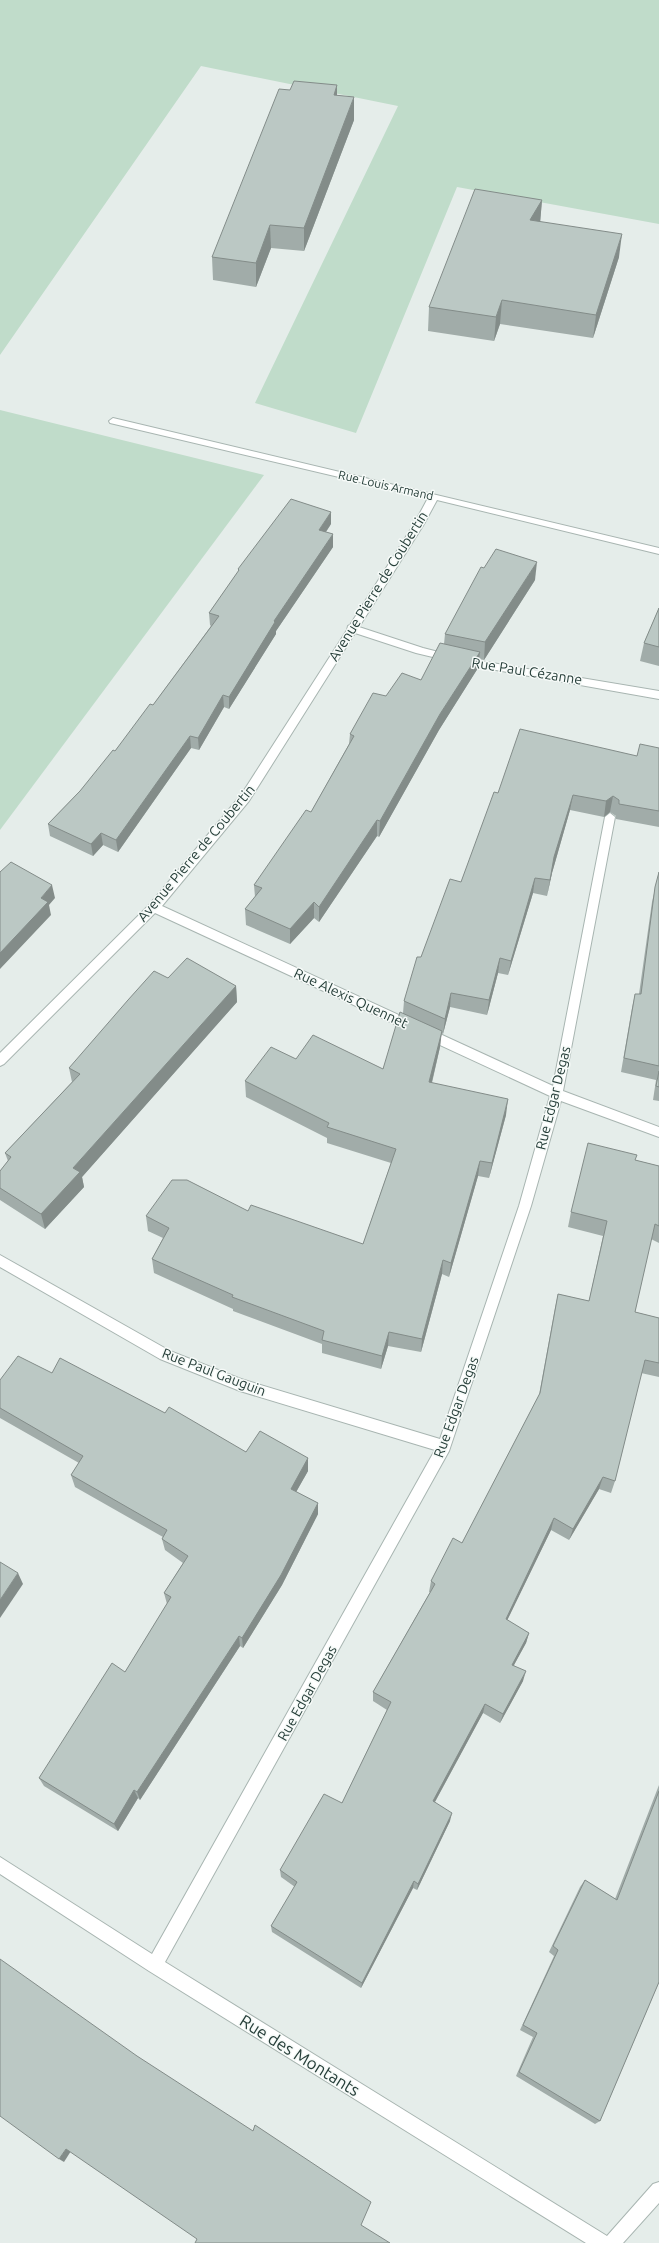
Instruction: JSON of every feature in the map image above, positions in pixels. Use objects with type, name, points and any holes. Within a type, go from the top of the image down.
[{"type":"street","name":"Rue Louis Armand","points":[[113,421],[434,496],[659,551]]},
{"type":"street","name":"Avenue Pierre de Coubertin","points":[[0,1061],[154,907],[245,798],[351,628],[419,524],[434,496]]},
{"type":"street","name":"Rue Paul Cézanne","points":[[351,628],[401,645],[462,661],[600,683],[659,695]]},
{"type":"street","name":"Rue Edgar Degas","points":[[155,1965],[444,1447],[525,1206],[557,1094],[610,817]]},
{"type":"street","name":"Rue Alexis Quennet","points":[[154,907],[557,1094],[659,1132]]},
{"type":"street","name":"Rue Paul Gauguin","points":[[0,1261],[165,1355],[240,1385],[444,1447]]},
{"type":"street","name":"Rue des Montants","points":[[0,1865],[155,1965],[602,2243]]},
{"type":"street","points":[[612,2243],[659,2190]]},
{"type":"green space","points":[[0,0],[659,0],[659,224],[457,187],[356,433],[255,403],[398,106],[201,66],[0,355]]},
{"type":"green space","points":[[0,410],[264,475],[0,830]]},
{"type":"building","points":[[294,81],[337,85],[334,95],[354,97],[304,228],[270,225],[256,263],[212,257],[279,89],[290,90]]},
{"type":"building","points":[[475,189],[542,200],[530,220],[622,234],[596,315],[502,300],[496,317],[429,307]]},
{"type":"building","points":[[291,499],[331,512],[319,530],[333,534],[274,621],[275,622],[229,697],[223,695],[198,738],[190,736],[116,840],[101,833],[91,844],[48,824],[80,791],[113,750],[115,751],[150,704],[153,705],[219,616],[209,613],[239,570],[238,569]]},
{"type":"building","points":[[496,549],[537,562],[485,642],[445,634],[481,567],[484,568]]},
{"type":"building","points":[[659,608],[659,647],[644,643]]},
{"type":"building","points":[[440,643],[480,652],[440,714],[380,821],[377,820],[319,907],[314,902],[290,929],[245,909],[262,888],[254,885],[306,810],[311,812],[354,736],[350,734],[373,693],[386,696],[402,673],[421,680]]},
{"type":"building","points":[[520,729],[637,756],[640,744],[659,748],[659,811],[619,804],[619,800],[613,796],[606,801],[573,795],[554,857],[550,880],[535,878],[511,961],[500,958],[489,1000],[451,993],[445,1019],[404,1001],[417,957],[421,957],[450,879],[461,882],[494,792],[498,793]]},
{"type":"building","points":[[11,862],[52,885],[41,898],[48,902],[0,953],[0,872]]},
{"type":"building","points":[[659,872],[659,1066],[624,1058],[635,994],[641,994],[655,887]]},
{"type":"building","points":[[187,958],[236,986],[73,1168],[80,1172],[41,1214],[0,1188],[0,1171],[11,1157],[5,1153],[80,1074],[69,1068],[154,971],[168,978]]},
{"type":"building","points":[[400,1012],[442,1031],[429,1082],[508,1099],[492,1163],[480,1161],[451,1263],[443,1260],[422,1339],[389,1332],[382,1356],[322,1340],[324,1331],[232,1297],[233,1295],[152,1259],[169,1228],[146,1216],[172,1180],[187,1180],[248,1211],[251,1205],[363,1244],[396,1149],[327,1127],[329,1123],[245,1081],[271,1047],[296,1059],[313,1035],[383,1069]]},
{"type":"building","points":[[659,1071],[659,1087],[656,1086]]},
{"type":"building","points":[[588,1143],[637,1155],[635,1160],[659,1166],[659,1226],[655,1224],[635,1312],[659,1318],[659,1363],[645,1360],[615,1481],[603,1477],[573,1529],[554,1518],[506,1619],[529,1633],[512,1665],[526,1671],[503,1714],[485,1704],[433,1801],[452,1813],[418,1884],[414,1881],[362,1983],[271,1926],[297,1882],[280,1870],[324,1794],[342,1803],[391,1702],[373,1692],[435,1584],[431,1581],[453,1538],[462,1543],[540,1393],[558,1294],[589,1301],[607,1221],[571,1212]]},
{"type":"building","points":[[18,1356],[52,1373],[60,1358],[165,1413],[169,1407],[246,1452],[260,1431],[308,1458],[291,1489],[318,1503],[281,1575],[242,1638],[239,1636],[137,1792],[134,1790],[114,1824],[39,1778],[112,1663],[125,1672],[171,1597],[164,1593],[188,1556],[162,1539],[167,1530],[71,1475],[83,1456],[0,1408],[0,1380]]},
{"type":"building","points":[[0,1562],[18,1573],[0,1600]]},
{"type":"building","points":[[659,1791],[659,1982],[600,2121],[519,2072],[537,2033],[523,2025],[558,1950],[553,1946],[585,1880],[617,1900]]},
{"type":"building","points":[[0,1959],[137,2056],[253,2131],[255,2125],[371,2202],[361,2225],[390,2243],[195,2243],[197,2239],[66,2149],[59,2159],[0,2116]]}]
